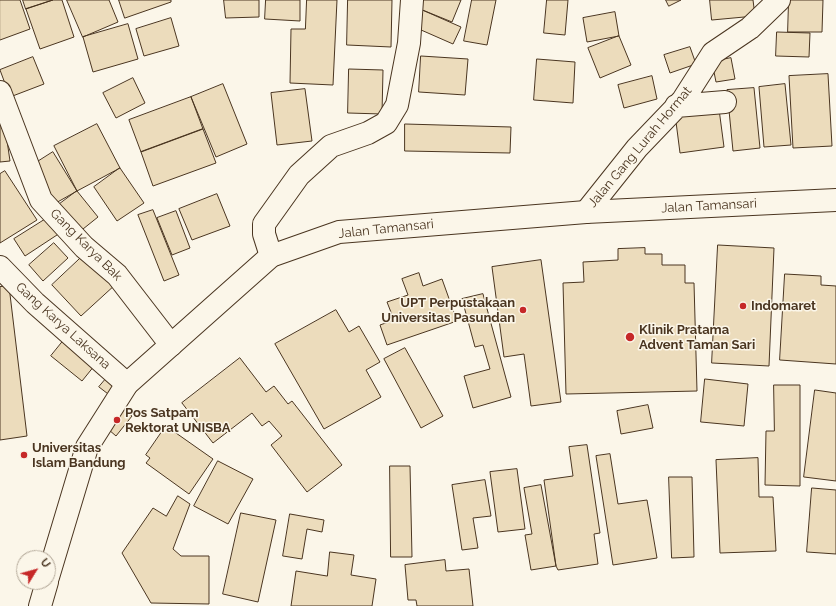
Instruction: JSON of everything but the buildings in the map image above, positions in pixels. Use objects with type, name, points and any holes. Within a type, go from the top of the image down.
[{"type":"street","points":[[271,256],[264,234],[264,224],[299,175],[331,146],[368,133],[386,123],[397,105],[409,43],[412,0]]},
{"type":"street","name":"Jalan Gang Lurah Hormat","points":[[586,212],[637,148],[683,100],[713,53],[750,28],[779,0]]},
{"type":"street","name":"Gang Karya Bak","points":[[0,92],[41,200],[84,247],[117,275],[171,345]]},
{"type":"street","points":[[676,106],[725,102]]},
{"type":"street","name":"Jalan Tamansari","points":[[56,550],[87,447],[127,384],[271,256],[339,232],[586,212],[836,200]]},
{"type":"street","name":"Gang Karya Laksana","points":[[0,267],[35,303],[127,384]]},
{"type":"street","points":[[40,606],[45,590]]},
{"type":"place","name":"Indomaret","points":[[743,306]]},
{"type":"place","name":"UPT Perpustakaan Universitas Pasundan","points":[[523,310]]},
{"type":"place","name":"Klinik Pratama Advent Taman Sari","points":[[630,337]]},
{"type":"place","name":"Pos Satpam Rektorat UNISBA","points":[[117,420]]},
{"type":"place","name":"Universitas Islam Bandung","points":[[24,455]]}]
